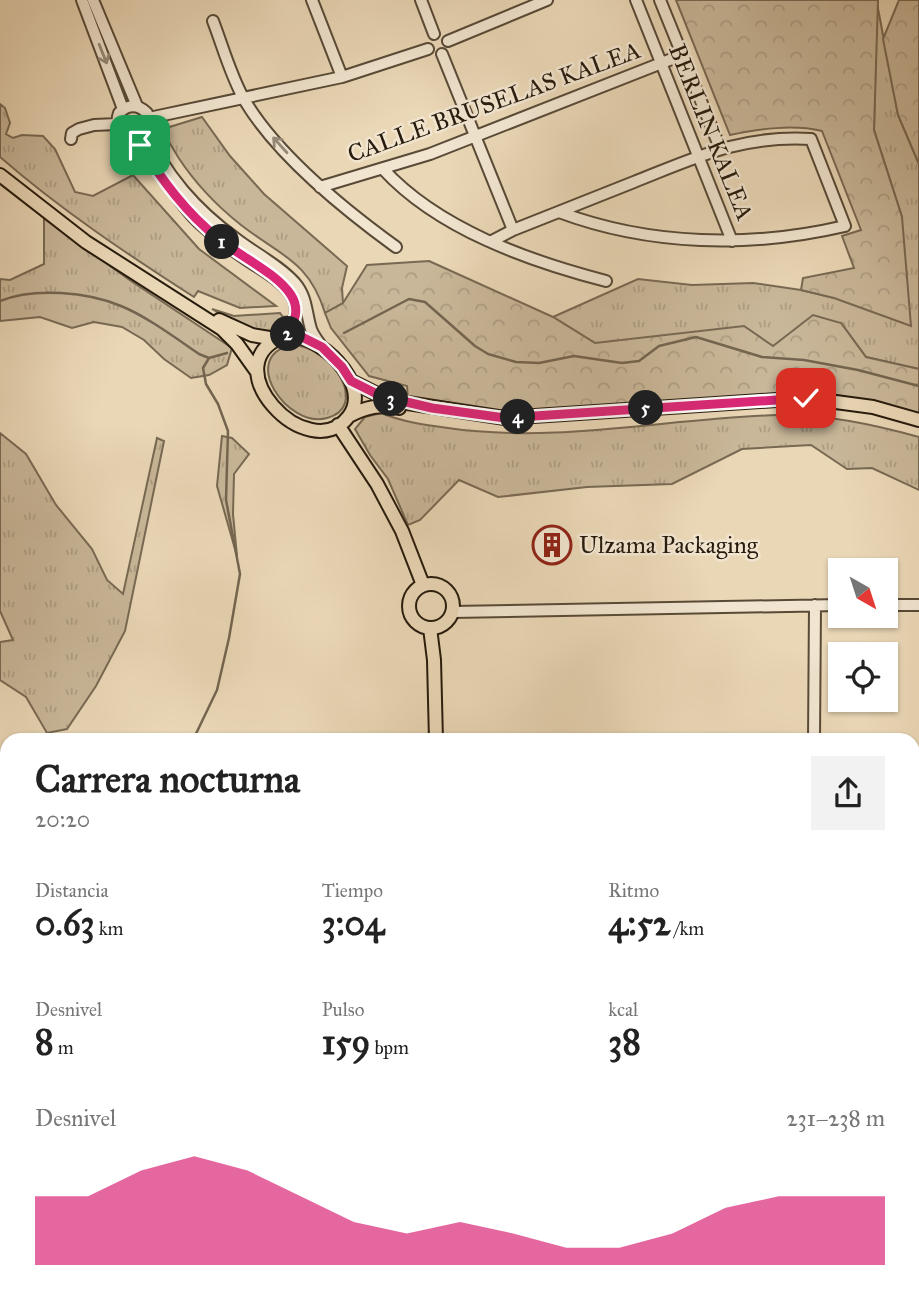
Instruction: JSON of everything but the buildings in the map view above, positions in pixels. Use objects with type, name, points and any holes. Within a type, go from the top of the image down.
[{"type":"main road","points":[[0,168],[89,237],[228,325],[252,335],[298,335],[322,347],[342,367],[351,381],[354,405],[344,420]]},
{"type":"main road","points":[[0,175],[86,242],[222,329],[237,344],[257,372],[268,401],[279,414],[312,429],[327,430],[364,408],[375,406],[504,422],[532,422],[804,405],[919,422]]},
{"type":"main road","points":[[257,372],[264,348],[281,337]]},
{"type":"main road","points":[[351,381],[381,396],[401,402],[505,418],[806,398],[873,407],[919,422]]},
{"type":"main road","points":[[344,420],[402,531],[423,585]]},
{"type":"main road","points":[[437,584],[449,592],[452,612],[444,624],[430,628],[416,623],[409,610],[411,595],[423,585],[437,584]]},
{"type":"main road","points":[[430,628],[434,660],[436,733]]},
{"type":"street","points":[[82,0],[123,109]]},
{"type":"street","points":[[93,0],[137,106]]},
{"type":"street","points":[[312,0],[342,77]]},
{"type":"street","points":[[421,0],[434,34]]},
{"type":"street","points":[[448,41],[530,3],[547,0]]},
{"type":"street","name":"BERLIN KALEA","points":[[636,0],[732,241]]},
{"type":"street","points":[[660,0],[720,148]]},
{"type":"street","points":[[213,21],[244,99],[276,140],[320,187],[397,247]]},
{"type":"street","points":[[434,34],[443,34],[448,41],[448,49],[442,54],[434,54],[428,49],[428,40],[434,34]]},
{"type":"street","points":[[149,118],[342,77],[428,49]]},
{"type":"street","points":[[442,54],[513,230]]},
{"type":"street","name":"CALLE BRUSELAS KALEA","points":[[320,187],[383,169],[475,137],[682,55]]},
{"type":"street","points":[[132,138],[141,136],[147,130],[149,118],[143,108],[137,106],[130,106],[120,113],[117,124],[120,131],[140,145],[180,203],[198,222],[289,292],[296,316],[281,337]]},
{"type":"street","points":[[71,139],[72,133],[79,129],[117,124]]},
{"type":"street","points":[[147,130],[168,169],[197,205],[235,239],[297,285],[304,298],[311,328],[322,347]]},
{"type":"street","points":[[492,242],[513,230],[720,148],[766,139],[811,139],[845,226],[789,237],[732,241],[643,235],[593,224],[559,212]]},
{"type":"street","points":[[383,169],[397,184],[426,204],[492,242],[548,265],[606,281]]},
{"type":"street","points":[[814,733],[815,605]]},
{"type":"street","points":[[452,612],[828,605]]},
{"type":"street","points":[[898,605],[919,605]]},
{"type":"green space","points":[[676,0],[878,0],[874,130],[902,217],[911,326],[834,298],[801,290],[803,278],[854,268],[842,236],[861,230],[822,131],[764,129],[730,135]]},
{"type":"green space","points":[[899,0],[919,0],[919,164],[898,115],[883,39]]},
{"type":"green space","points":[[877,3],[898,115],[919,164],[919,369],[866,357],[841,323],[773,346],[595,343],[553,317],[638,279],[692,285],[753,283],[834,298],[902,217],[874,130]]},
{"type":"green space","points":[[0,104],[5,108],[10,123],[6,134],[13,138],[22,135],[43,136],[55,149],[75,192],[93,196],[133,175],[199,249],[276,306],[240,308],[198,291],[194,297],[71,213],[0,157]]},
{"type":"green space","points":[[202,117],[230,156],[264,194],[347,266],[342,288],[343,303],[325,313],[311,282],[302,270],[232,218],[192,176],[163,129]]},
{"type":"green space","points":[[44,218],[131,281],[232,348],[227,365],[209,375],[191,378],[164,359],[144,340],[122,327],[94,322],[72,328],[40,317],[0,321],[0,279],[10,280],[44,264]]},
{"type":"green space","points":[[429,261],[553,317],[595,343],[744,326],[773,346],[813,315],[841,323],[866,357],[919,369],[919,424],[798,395],[502,411],[408,400],[407,386],[369,376],[331,328],[325,313],[343,303],[367,265]]},
{"type":"green space","points":[[212,309],[234,316],[280,313],[283,317],[291,316],[283,325],[263,331],[242,325]]},
{"type":"green space","points":[[292,345],[307,348],[320,355],[341,378],[345,402],[339,412],[327,418],[312,418],[297,413],[284,403],[274,390],[269,376],[269,363],[276,352]]},
{"type":"green space","points":[[381,413],[439,427],[530,433],[613,429],[737,417],[796,415],[832,418],[919,437],[919,490],[872,468],[847,469],[811,445],[742,449],[672,484],[587,487],[498,497],[459,480],[420,520],[408,525],[388,479],[355,429],[365,417]]},
{"type":"green space","points":[[0,433],[26,454],[56,505],[92,549],[107,580],[123,594],[157,438],[164,441],[125,631],[96,686],[67,729],[47,733],[26,697],[0,680],[0,642],[13,640],[0,611]]},
{"type":"green space","points":[[222,436],[232,438],[249,454],[234,474],[233,514],[237,556],[217,486]]},
{"type":"waterway","points":[[0,301],[45,293],[93,297],[141,316],[199,354],[209,358],[227,353]]},
{"type":"waterway","points":[[344,333],[409,299],[425,302],[475,346],[488,354],[516,362],[539,363],[574,356],[622,363],[639,361],[659,346],[696,337],[762,357],[804,360],[858,370],[919,386]]},
{"type":"waterway","points":[[196,733],[217,690],[240,574],[226,500],[228,431],[218,404],[206,384],[203,368],[209,358]]},
{"type":"place","name":"Ulzama Packaging","points":[[552,545]]},
{"type":"route","points":[[140,145],[180,203],[198,222],[289,292],[296,316],[287,335],[307,338],[322,347],[342,367],[351,381],[381,396],[432,408],[505,418],[806,398]]}]
